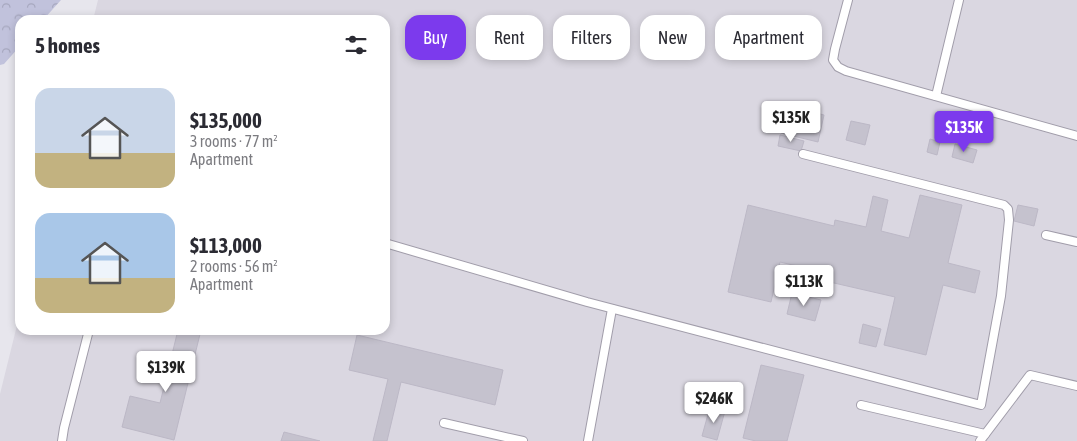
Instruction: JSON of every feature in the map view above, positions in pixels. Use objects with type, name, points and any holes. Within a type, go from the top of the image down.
[{"type":"lane","points":[[848,0],[834,50],[833,60],[838,67],[846,71],[1077,136]]},
{"type":"lane","points":[[936,96],[959,0]]},
{"type":"lane","points":[[390,244],[612,309],[981,405],[1000,296],[1009,220],[1008,209],[1004,205],[803,154]]},
{"type":"lane","points":[[1046,234],[1077,242]]},
{"type":"lane","points":[[588,441],[612,309]]},
{"type":"lane","points":[[62,441],[88,335]]},
{"type":"lane","points":[[861,404],[982,438],[1030,375],[1077,386]]},
{"type":"lane","points":[[444,423],[523,441]]},
{"type":"shaded area","points":[[98,0],[1077,0],[1077,441],[0,441],[0,394],[15,333],[15,335],[390,335],[390,15],[94,15]]},
{"type":"green space","points":[[0,0],[61,0],[48,15],[15,15],[15,52],[4,64],[0,65]]},
{"type":"building","points":[[788,106],[824,115],[818,142],[781,133]]},
{"type":"building","points":[[851,121],[870,125],[865,145],[846,140]]},
{"type":"building","points":[[780,135],[804,141],[801,151],[778,146]]},
{"type":"building","points":[[930,139],[940,142],[937,155],[927,152]]},
{"type":"building","points":[[955,144],[977,150],[973,163],[952,157]]},
{"type":"building","points":[[920,195],[962,205],[948,263],[980,271],[975,293],[943,285],[926,355],[884,345],[895,297],[821,280],[823,272],[780,262],[771,302],[728,292],[748,205],[834,226],[835,220],[866,227],[873,196],[888,200],[881,231],[909,238]]},
{"type":"building","points":[[1018,205],[1038,209],[1034,226],[1014,221]]},
{"type":"building","points":[[792,293],[821,300],[815,321],[787,314]]},
{"type":"building","points":[[863,324],[881,329],[876,347],[859,343]]},
{"type":"building","points":[[177,335],[200,335],[174,440],[122,427],[130,396],[160,403]]},
{"type":"building","points":[[357,335],[503,370],[495,405],[401,382],[387,441],[373,441],[388,379],[349,370]]},
{"type":"building","points":[[761,365],[804,375],[787,441],[756,441],[743,438]]},
{"type":"building","points":[[710,407],[725,411],[717,440],[702,436]]},
{"type":"building","points":[[284,432],[320,441],[281,441]]}]
